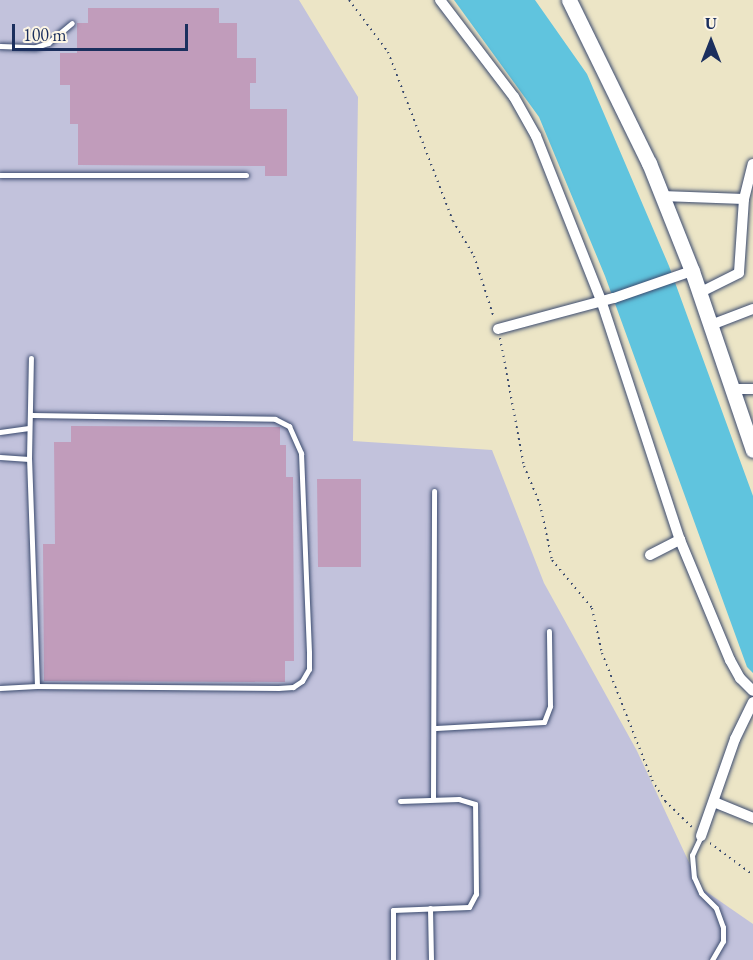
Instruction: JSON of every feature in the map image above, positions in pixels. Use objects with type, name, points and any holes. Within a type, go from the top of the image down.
[{"type":"street","points":[[440,0],[514,97],[536,136],[601,300],[680,540],[730,660],[740,678],[753,691]]},
{"type":"street","points":[[569,0],[622,101],[662,196],[692,271],[753,450]]},
{"type":"street","points":[[699,293],[739,273],[744,199],[753,164]]},
{"type":"street","points":[[662,196],[744,199]]},
{"type":"street","points":[[498,328],[614,298],[675,279],[692,271]]},
{"type":"street","points":[[711,325],[753,309]]},
{"type":"street","points":[[732,389],[753,389]]},
{"type":"street","points":[[650,555],[680,540]]},
{"type":"street","points":[[701,836],[735,740],[753,702]]},
{"type":"street","points":[[714,802],[753,818]]},
{"type":"lane","points":[[0,46],[36,47],[48,43],[72,23]]},
{"type":"lane","points":[[0,175],[246,175]]},
{"type":"lane","points":[[31,358],[29,459],[37,686]]},
{"type":"lane","points":[[0,688],[37,686],[287,688],[297,685],[306,675],[309,652],[301,453],[294,432],[282,420],[31,415]]},
{"type":"lane","points":[[0,432],[29,428]]},
{"type":"lane","points":[[0,457],[29,459]]},
{"type":"lane","points":[[433,799],[436,728],[434,491]]},
{"type":"lane","points":[[436,728],[544,722],[549,706],[549,631]]},
{"type":"lane","points":[[393,960],[393,910],[469,907],[476,894],[475,804],[433,799],[400,801]]},
{"type":"lane","points":[[701,836],[692,855],[694,877],[701,893],[716,908],[723,927],[723,941],[712,960]]},
{"type":"lane","points":[[430,908],[431,960]]},
{"type":"path","points":[[349,0],[388,52],[445,201],[474,256],[498,328],[524,466],[540,504],[552,560],[591,608],[602,653],[652,780],[665,801],[701,836],[753,875]]},
{"type":"shaded area","points":[[0,0],[299,0],[358,97],[353,441],[492,450],[544,583],[637,751],[701,888],[753,924],[753,960],[0,960]]},
{"type":"water","points":[[454,0],[535,0],[587,74],[669,266],[753,496],[753,673],[747,667],[605,276],[539,117]]},
{"type":"building","points":[[88,8],[219,8],[219,23],[237,23],[237,58],[256,58],[256,83],[250,83],[250,109],[287,109],[287,176],[265,176],[265,166],[78,165],[78,124],[70,124],[70,85],[60,85],[60,53],[77,53],[77,23],[88,23]]},
{"type":"building","points":[[71,426],[280,427],[280,445],[286,445],[286,477],[293,477],[294,661],[285,661],[285,682],[44,681],[43,544],[55,544],[54,442],[71,442]]},
{"type":"building","points":[[317,479],[361,479],[361,567],[318,567]]}]
